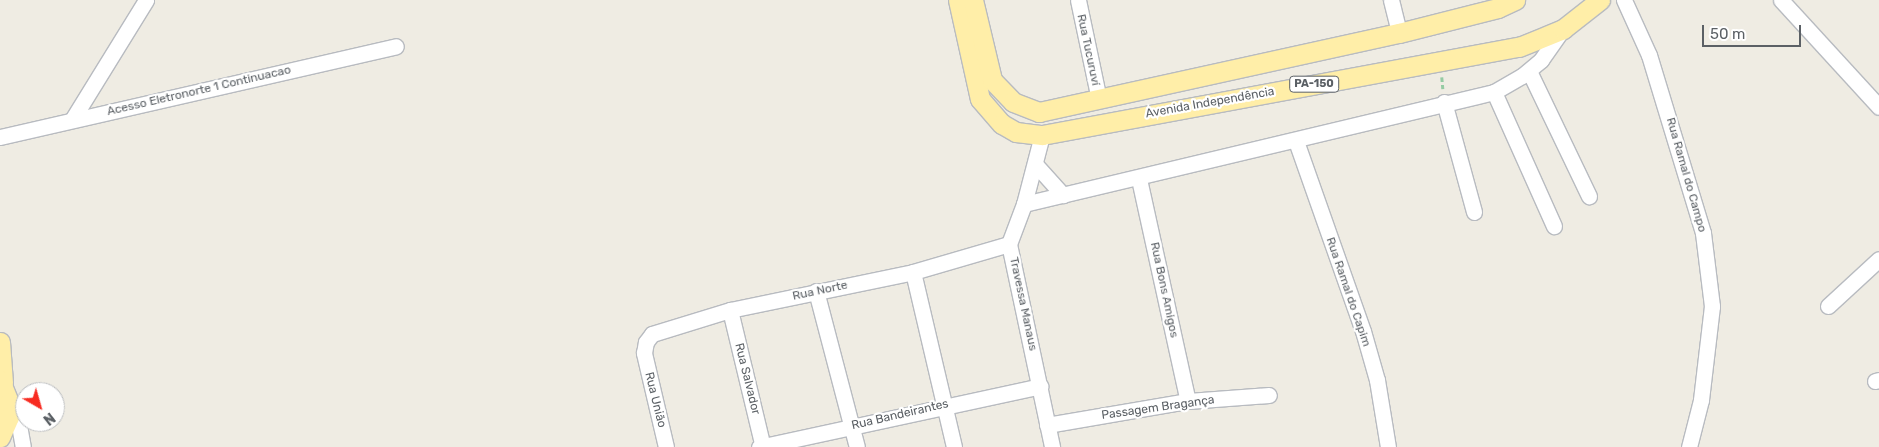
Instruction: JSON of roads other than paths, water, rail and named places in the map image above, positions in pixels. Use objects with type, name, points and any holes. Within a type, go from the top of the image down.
[{"type":"main road","name":"Avenida Independência","points":[[958,0],[980,99],[1002,124],[1016,132],[1042,135],[1519,47],[1563,29],[1600,0]]},
{"type":"main road","name":"Avenida Independência","points":[[973,0],[992,80],[1013,102],[1039,112],[1399,33],[1515,0]]},
{"type":"main road","points":[[0,342],[1,382],[9,402],[8,417],[0,437]]},
{"type":"street","points":[[72,120],[146,0]]},
{"type":"street","points":[[1391,0],[1399,33]]},
{"type":"street","name":"Rua Ramal do Campo","points":[[1624,0],[1649,55],[1703,232],[1712,306],[1701,400],[1689,447]]},
{"type":"street","points":[[1782,0],[1879,107]]},
{"type":"street","name":"Rua Tucuruví","points":[[1080,1],[1099,100]]},
{"type":"street","points":[[1024,204],[1140,179],[1444,102],[1494,92],[1529,71],[1541,60],[1563,29]]},
{"type":"street","name":"Acesso Eletronorte 1 Continuacao","points":[[1,139],[72,120],[396,46]]},
{"type":"street","points":[[1529,71],[1589,196]]},
{"type":"street","points":[[1494,92],[1554,226]]},
{"type":"street","points":[[1444,102],[1474,212]]},
{"type":"street","name":"Travessa Manaus","points":[[1042,135],[1024,204],[1009,244],[1052,447]]},
{"type":"street","name":"Rua Ramal do Capim","points":[[1296,141],[1363,331],[1377,380],[1388,447]]},
{"type":"street","points":[[1035,164],[1063,195]]},
{"type":"street","name":"Rua Bons Amigos","points":[[1140,179],[1188,401]]},
{"type":"street","name":"Rua Norte","points":[[644,353],[652,334],[730,310],[912,272],[1009,244]]},
{"type":"street","points":[[1828,306],[1879,259]]},
{"type":"street","points":[[912,272],[954,447]]},
{"type":"street","points":[[816,291],[857,447]]},
{"type":"street","name":"Rua Salvador","points":[[730,310],[762,447]]},
{"type":"street","name":"Rua União","points":[[644,353],[666,447]]},
{"type":"street","name":"Rua Bandeirantes","points":[[762,447],[944,404],[1040,386]]},
{"type":"street","name":"Passagem Bragança","points":[[1047,425],[1188,401],[1269,395]]},
{"type":"street","points":[[9,402],[19,425],[23,447]]}]
